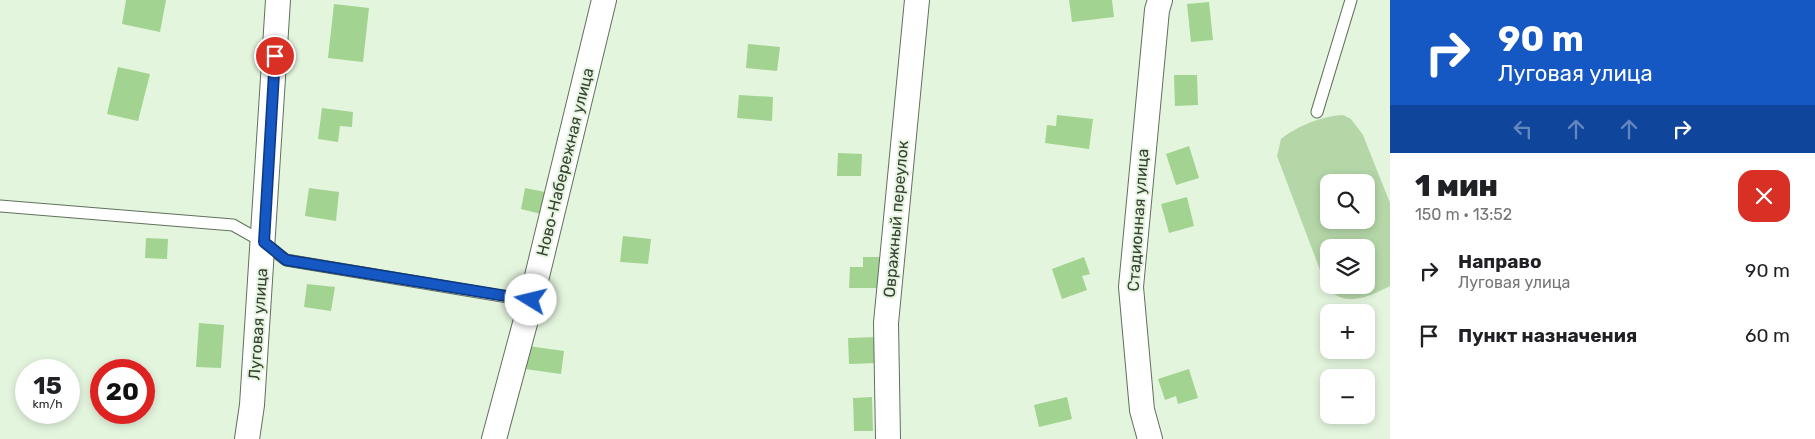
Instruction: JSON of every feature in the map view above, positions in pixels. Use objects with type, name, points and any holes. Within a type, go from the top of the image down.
[{"type":"street","name":"Луговая улица","points":[[247,439],[252,405],[264,242],[278,0]]},
{"type":"street","name":"Ново-Набережная улица","points":[[494,439],[531,300],[604,0]]},
{"type":"street","name":"Овражный переулок","points":[[888,439],[886,323],[917,0]]},
{"type":"street","name":"Стадионная улица","points":[[1150,439],[1142,410],[1132,287],[1144,138],[1157,10],[1160,0]]},
{"type":"lane","points":[[1318,112],[1351,0]]},
{"type":"lane","points":[[0,206],[234,225],[264,242],[286,260],[531,300]]},
{"type":"green space","points":[[1343,115],[1351,119],[1363,135],[1390,203],[1390,286],[1375,293],[1375,239],[1320,239],[1320,270],[1277,156],[1281,139],[1287,134],[1310,122]]},
{"type":"green space","points":[[1335,294],[1373,294],[1356,299],[1340,297]]},
{"type":"building","points":[[126,0],[166,0],[160,32],[122,24]]},
{"type":"building","points":[[1069,0],[1112,0],[1114,17],[1072,22]]},
{"type":"building","points":[[1209,2],[1213,40],[1191,42],[1187,4]]},
{"type":"building","points":[[334,4],[369,8],[363,62],[328,58]]},
{"type":"building","points":[[748,44],[780,47],[777,71],[746,68]]},
{"type":"building","points":[[118,67],[150,74],[138,121],[107,114]]},
{"type":"building","points":[[1174,75],[1197,75],[1198,105],[1175,106]]},
{"type":"building","points":[[739,95],[773,97],[772,121],[737,118]]},
{"type":"building","points":[[322,108],[353,112],[352,127],[340,126],[338,142],[318,139]]},
{"type":"building","points":[[1057,115],[1093,119],[1089,149],[1045,143],[1047,125],[1056,126]]},
{"type":"building","points":[[1189,146],[1199,178],[1176,185],[1166,154]]},
{"type":"building","points":[[838,153],[862,154],[861,176],[837,176]]},
{"type":"building","points":[[309,188],[339,192],[336,221],[305,216]]},
{"type":"building","points":[[525,188],[545,192],[541,214],[521,209]]},
{"type":"building","points":[[1187,197],[1194,226],[1169,233],[1161,204]]},
{"type":"building","points":[[623,236],[651,239],[648,264],[620,262]]},
{"type":"building","points":[[146,238],[168,239],[167,259],[145,258]]},
{"type":"building","points":[[863,257],[880,257],[880,288],[849,288],[850,267],[863,267]]},
{"type":"building","points":[[1084,257],[1090,274],[1082,276],[1087,290],[1062,299],[1052,269]]},
{"type":"building","points":[[307,284],[335,287],[331,311],[304,307]]},
{"type":"building","points":[[199,323],[224,325],[221,368],[196,367]]},
{"type":"building","points":[[877,337],[877,363],[849,364],[848,338]]},
{"type":"building","points":[[528,346],[564,351],[561,374],[525,369]]},
{"type":"building","points":[[1189,369],[1198,398],[1178,404],[1176,396],[1165,400],[1158,379]]},
{"type":"building","points":[[872,397],[873,431],[854,431],[853,398]]},
{"type":"building","points":[[1067,397],[1072,419],[1039,427],[1034,405]]},
{"type":"route","points":[[275,56],[264,242],[286,260],[531,300]]}]
